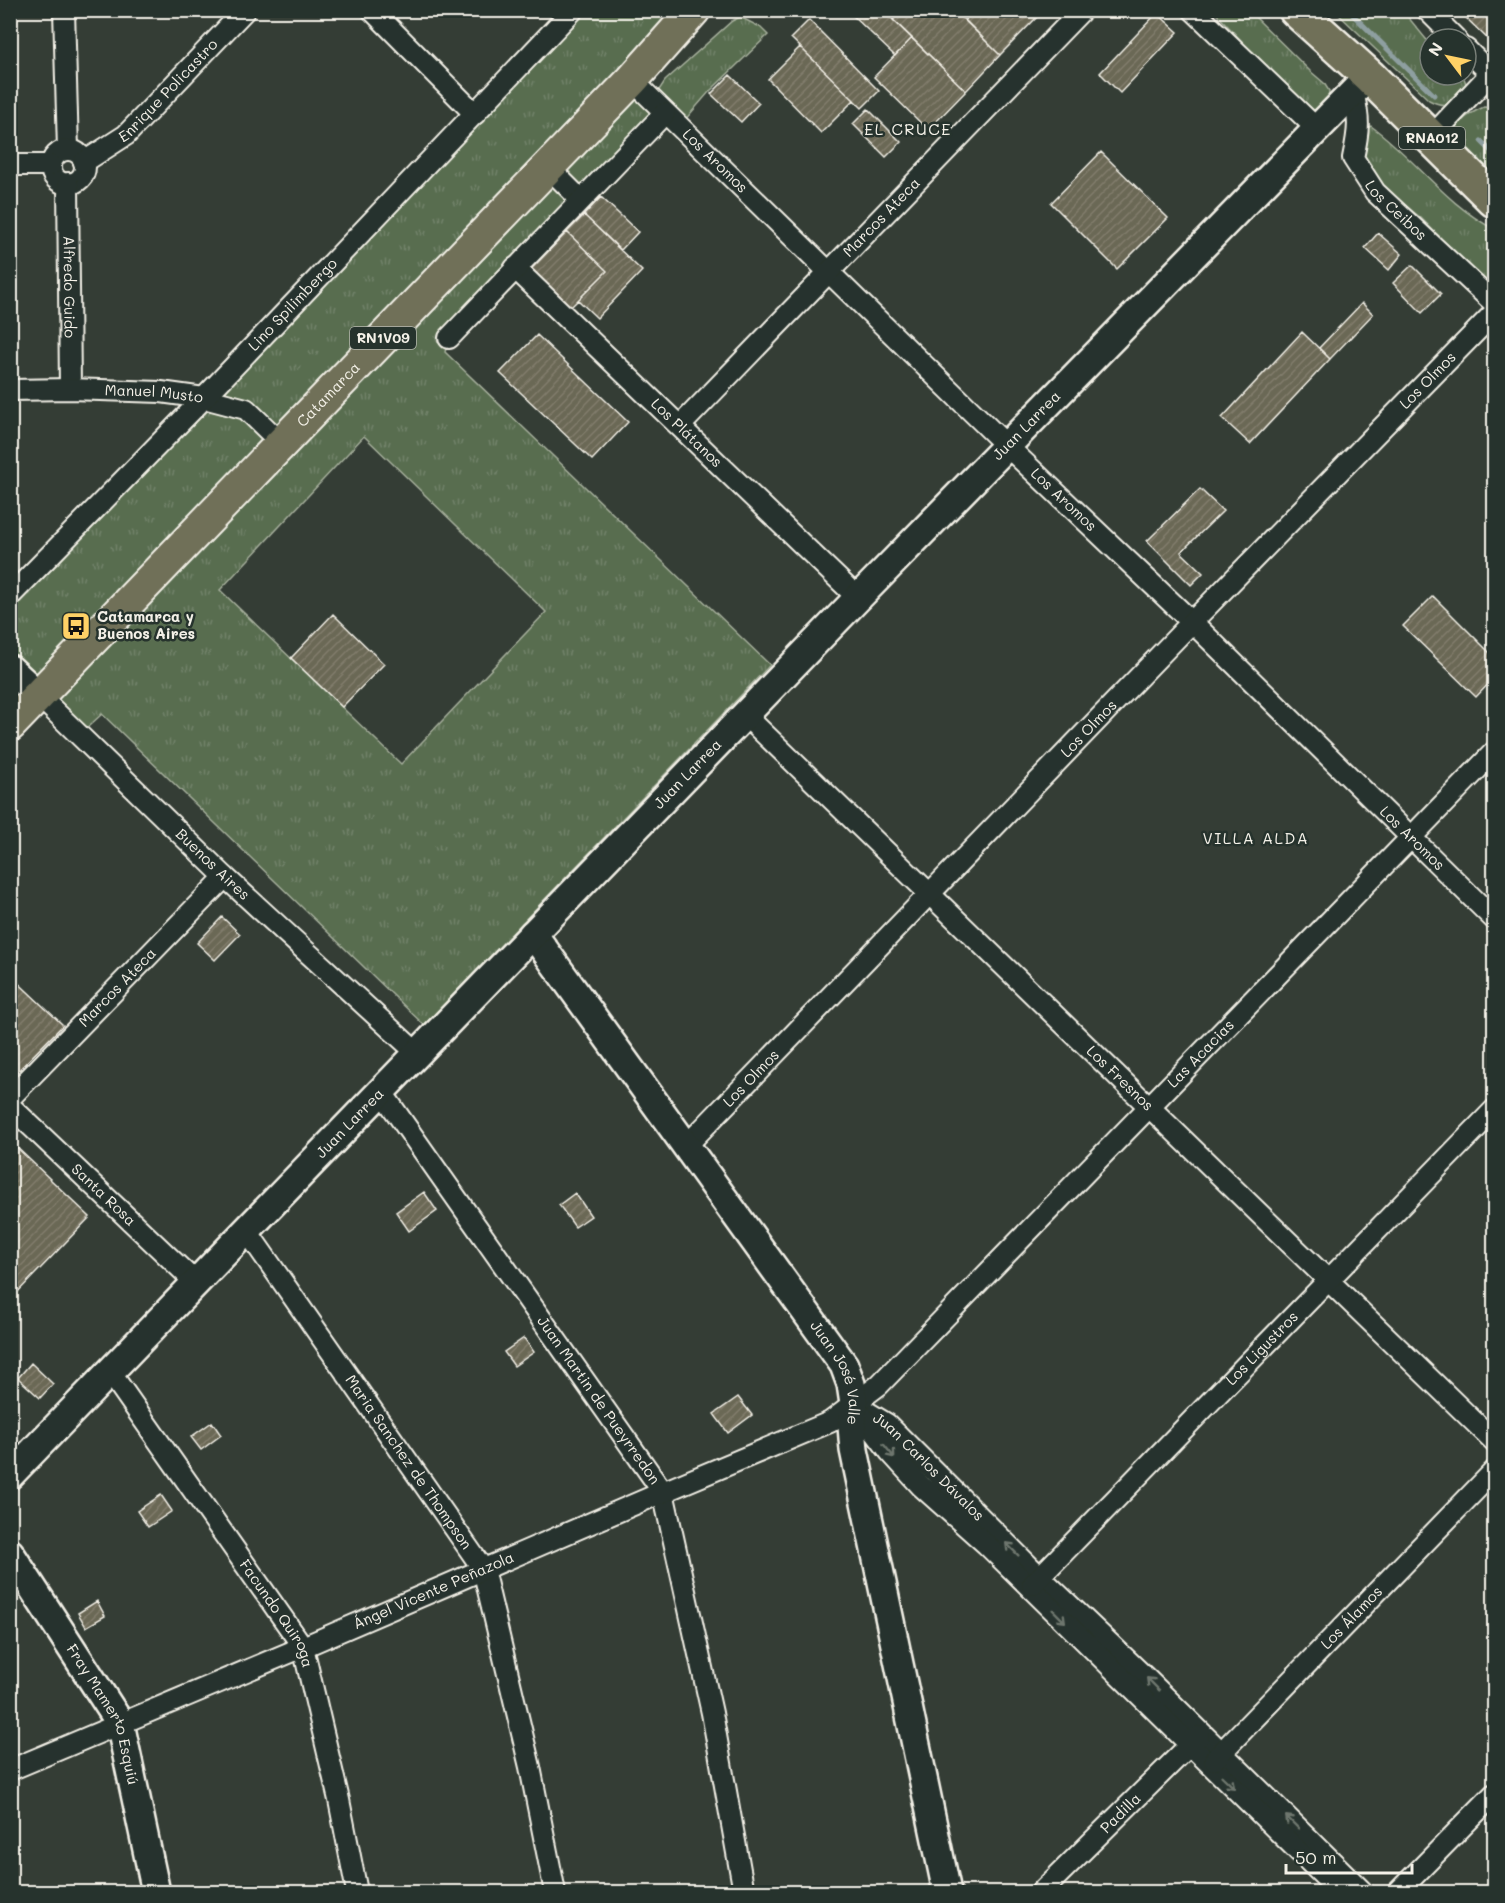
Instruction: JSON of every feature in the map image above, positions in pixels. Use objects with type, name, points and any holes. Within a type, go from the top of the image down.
[{"type":"highway","name":"RNA012","points":[[1296,10],[1361,84],[1431,137],[1494,200]]},
{"type":"main road","name":"Catamarca","points":[[10,725],[632,80],[694,10]]},
{"type":"street","points":[[64,10],[68,150]]},
{"type":"street","name":"Enrique Policastro","points":[[84,162],[126,135],[245,10]]},
{"type":"street","points":[[372,10],[475,114]]},
{"type":"street","name":"Lino Spilimbergo","points":[[10,596],[204,398],[573,10]]},
{"type":"street","name":"Marcos Ateca","points":[[680,426],[1082,10]]},
{"type":"street","points":[[1193,10],[1317,129]]},
{"type":"street","points":[[1427,10],[1444,27]]},
{"type":"street","points":[[1431,137],[1493,74],[1478,60]]},
{"type":"street","name":"Los Aromos","points":[[632,80],[1007,446],[1192,622],[1494,919]]},
{"type":"street","name":"Juan Larrea","points":[[10,1475],[858,598],[1361,84]]},
{"type":"street","name":"Los Ceibos","points":[[1361,84],[1359,130],[1353,158],[1375,192],[1494,303]]},
{"type":"street","points":[[449,338],[665,113]]},
{"type":"street","points":[[68,150],[78,153],[84,162],[84,172],[78,180],[68,183],[58,180],[52,171],[51,165],[55,156],[68,150]]},
{"type":"street","points":[[10,165],[51,165]]},
{"type":"street","points":[[548,167],[581,200]]},
{"type":"street","name":"Alfredo Guido","points":[[68,183],[70,389]]},
{"type":"street","name":"Los Plátanos","points":[[515,268],[858,598]]},
{"type":"street","name":"Los Olmos","points":[[686,1146],[1494,313]]},
{"type":"street","name":"Manuel Musto","points":[[10,390],[161,392],[204,398],[246,409],[281,443]]},
{"type":"street","name":"Buenos Aires","points":[[10,669],[225,877],[418,1054]]},
{"type":"street","name":"Los Fresnos","points":[[745,715],[1494,1441]]},
{"type":"street","name":"Las Acacias","points":[[854,1404],[879,1385],[1494,752]]},
{"type":"street","name":"Marcos Ateca","points":[[10,1098],[225,877]]},
{"type":"street","name":"Juan José Valle","points":[[533,934],[844,1365],[851,1384],[854,1404],[852,1426],[854,1450],[947,1893]]},
{"type":"street","name":"Juan Martin de Pueyrredon","points":[[381,1091],[663,1492],[712,1713],[744,1893]]},
{"type":"street","name":"Santa Rosa","points":[[10,1106],[196,1283]]},
{"type":"street","name":"Los Ligustros","points":[[1035,1582],[1494,1110]]},
{"type":"street","name":"Maria Sanchez de Thompson","points":[[247,1231],[483,1569],[530,1767],[555,1893]]},
{"type":"street","name":"Facundo Quiroga","points":[[110,1372],[303,1647],[339,1800],[357,1893]]},
{"type":"street","name":"Ángel Vicente Peñazola","points":[[10,1770],[830,1422],[854,1404]]},
{"type":"street","name":"Juan Carlos Dávalos","points":[[854,1404],[887,1424],[1035,1582],[1216,1758],[1340,1893]]},
{"type":"street","name":"Los Álamos","points":[[1216,1758],[1494,1471]]},
{"type":"street","name":"Fray Mamerto Esquiú","points":[[10,1553],[120,1723],[156,1893]]},
{"type":"street","name":"Padilla","points":[[1041,1893],[1196,1738]]},
{"type":"street","name":"Juan Carlos Dávalos","points":[[1216,1758],[1363,1893]]},
{"type":"street","points":[[1398,1893],[1494,1794]]},
{"type":"green space","points":[[573,11],[694,11],[632,80],[665,113],[449,338],[445,352],[770,665],[424,1025],[102,714],[79,735],[11,669],[10,596]],"holes":[[[364,436],[546,612],[401,764],[220,590]]]},
{"type":"green space","points":[[1214,11],[1249,11],[1324,83],[1329,91],[1328,103],[1316,116],[1259,60]]},
{"type":"green space","points":[[1335,11],[1403,11],[1418,29],[1418,87],[1467,87],[1468,89],[1450,104],[1429,100]]},
{"type":"green space","points":[[740,17],[760,27],[768,35],[709,92],[684,121],[663,100],[659,90],[665,81],[732,21]]},
{"type":"green space","points":[[1484,107],[1494,108],[1494,184],[1465,154],[1455,138],[1455,132],[1462,121]]},
{"type":"green space","points":[[1371,126],[1387,138],[1445,194],[1494,229],[1494,292],[1421,218],[1379,184],[1364,158],[1361,141],[1365,129]]},
{"type":"building","points":[[847,10],[883,10],[912,38],[895,56]]},
{"type":"building","points":[[903,10],[954,10],[1000,55],[966,91],[893,20]]},
{"type":"building","points":[[974,10],[1044,10],[1000,55],[965,20]]},
{"type":"building","points":[[1458,10],[1494,10],[1494,40],[1492,43]]},
{"type":"building","points":[[1157,13],[1178,32],[1120,93],[1100,73]]},
{"type":"building","points":[[809,20],[879,91],[862,108],[791,38]]},
{"type":"building","points":[[912,38],[966,91],[928,130],[874,77]]},
{"type":"building","points":[[800,47],[854,100],[821,133],[768,79]]},
{"type":"building","points":[[730,75],[759,103],[741,122],[711,94]]},
{"type":"building","points":[[868,109],[901,142],[886,157],[853,124]]},
{"type":"building","points":[[1101,152],[1168,218],[1117,269],[1051,203]]},
{"type":"building","points":[[601,197],[638,232],[621,250],[584,215]]},
{"type":"building","points":[[584,215],[642,271],[597,318],[578,300],[607,271],[567,232]]},
{"type":"building","points":[[567,232],[607,271],[570,308],[531,269]]},
{"type":"building","points":[[1378,233],[1402,254],[1389,270],[1365,248]]},
{"type":"building","points":[[1412,265],[1441,294],[1422,313],[1393,283]]},
{"type":"building","points":[[1362,303],[1373,314],[1330,359],[1319,348]]},
{"type":"building","points":[[1302,332],[1330,359],[1250,444],[1222,418]]},
{"type":"building","points":[[537,335],[628,422],[592,460],[500,373]]},
{"type":"building","points":[[1200,489],[1223,511],[1181,552],[1203,573],[1191,585],[1147,541]]},
{"type":"building","points":[[1433,596],[1494,657],[1494,678],[1476,697],[1403,626]]},
{"type":"building","points":[[333,614],[384,664],[342,707],[291,658]]},
{"type":"building","points":[[78,620],[82,624],[75,631],[71,627]]},
{"type":"building","points":[[222,917],[240,934],[215,960],[197,943]]},
{"type":"building","points":[[10,975],[63,1025],[10,1079]]},
{"type":"building","points":[[10,1141],[90,1217],[11,1299],[10,1298]]},
{"type":"building","points":[[424,1192],[437,1211],[409,1231],[396,1212]]},
{"type":"building","points":[[575,1193],[591,1216],[575,1227],[559,1205]]},
{"type":"building","points":[[524,1338],[534,1352],[514,1366],[504,1352]]},
{"type":"building","points":[[31,1363],[53,1384],[40,1398],[18,1378]]},
{"type":"building","points":[[738,1397],[752,1415],[728,1433],[714,1414]]},
{"type":"building","points":[[212,1422],[221,1435],[201,1450],[191,1437]]},
{"type":"building","points":[[161,1495],[172,1511],[148,1527],[137,1511]]},
{"type":"building","points":[[97,1601],[105,1616],[86,1627],[78,1613]]},
{"type":"waterway","points":[[1348,10],[1434,95]]},
{"type":"waterway","points":[[1481,141],[1494,154]]},
{"type":"place","name":"Catamarca y Buenos Aires","points":[[76,626]]},
{"type":"district","name":"EL CRUCE","points":[[908,129]]},
{"type":"district","name":"VILLA ALDA","points":[[1256,838]]}]
